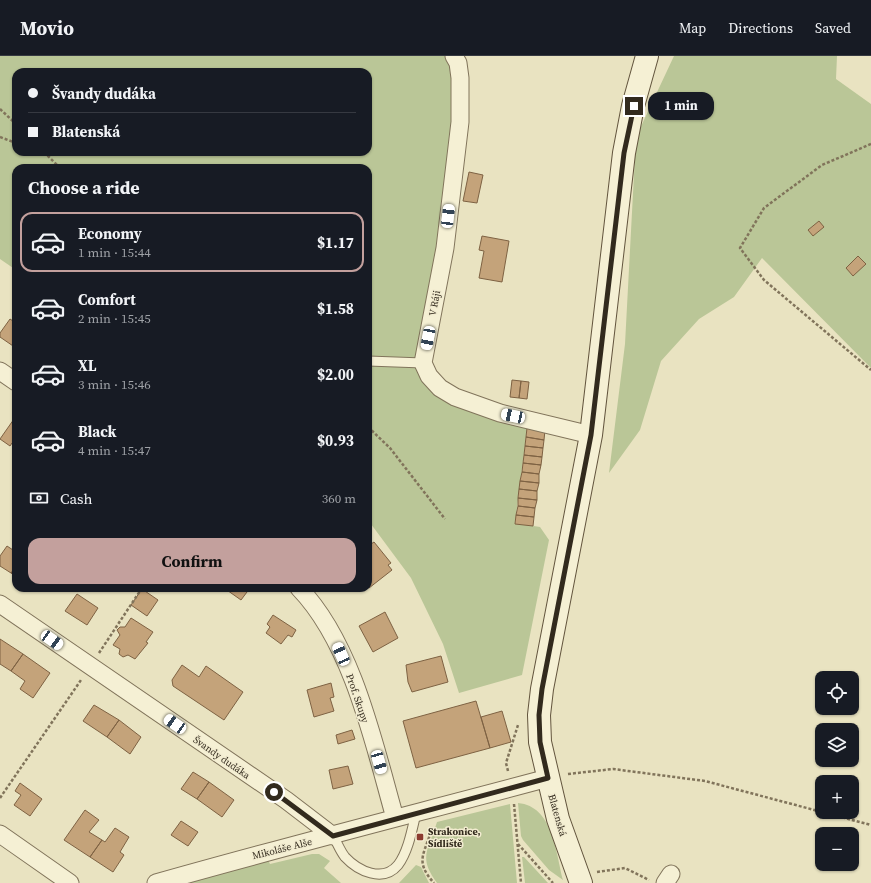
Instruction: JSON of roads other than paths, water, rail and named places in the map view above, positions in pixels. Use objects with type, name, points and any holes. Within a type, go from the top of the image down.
[{"type":"street","name":"V Ráji","points":[[423,363],[445,248],[460,122],[460,78],[458,63],[454,56]]},
{"type":"street","name":"Blatenská","points":[[580,881],[558,818],[548,778],[540,742],[539,715],[542,689],[591,435],[624,153],[647,56]]},
{"type":"street","points":[[423,363],[429,376],[440,388],[455,398],[500,413],[591,435]]},
{"type":"street","name":"Prof. Skupy","points":[[303,592],[331,632],[352,676],[371,733],[395,818]]},
{"type":"street","name":"Švandy dudáka","points":[[0,604],[286,800],[333,836]]},
{"type":"street","name":"Mikoláše Alše","points":[[156,883],[274,849],[333,836],[395,818],[548,778]]},
{"type":"street","points":[[0,834],[70,883]]},
{"type":"lane","points":[[372,361],[423,363]]},
{"type":"lane","points":[[333,836],[345,856],[363,871],[373,875],[381,875],[393,870],[398,865],[412,832],[416,813]]},
{"type":"place","name":"Strakonice, Sídliště","points":[[420,837]]}]
